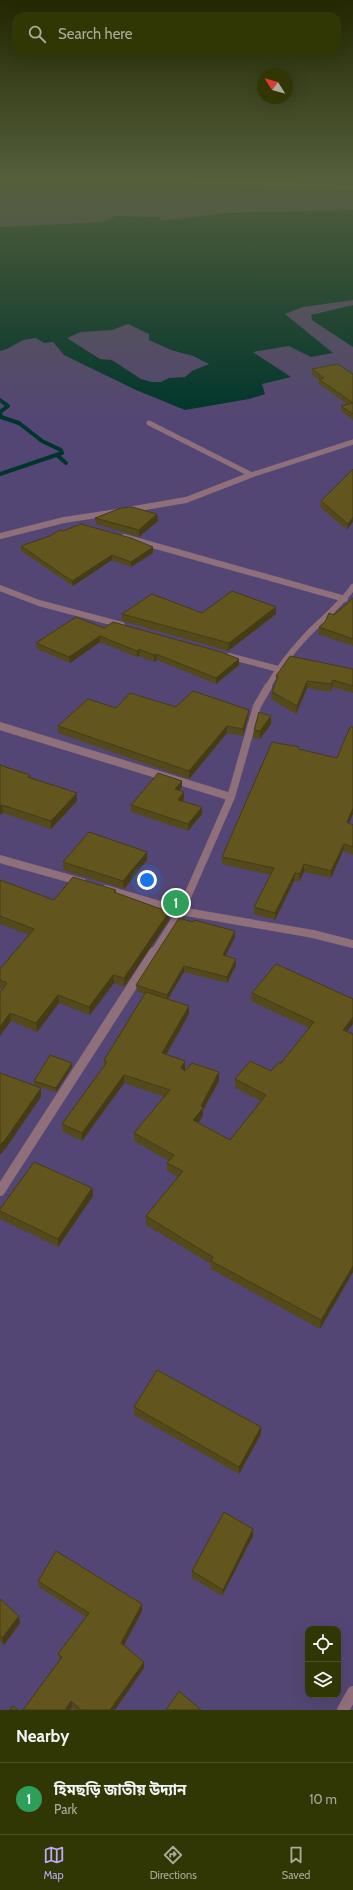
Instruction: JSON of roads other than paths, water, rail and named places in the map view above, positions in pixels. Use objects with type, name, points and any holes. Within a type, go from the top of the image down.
[{"type":"street","points":[[149,423],[252,475]]},
{"type":"street","points":[[0,536],[37,528],[64,520],[186,500],[252,475],[353,442]]},
{"type":"street","points":[[64,520],[79,524]]},
{"type":"street","points":[[117,535],[345,599]]},
{"type":"street","points":[[0,1191],[181,911],[231,797],[257,706],[278,669],[306,636],[345,599],[353,587]]},
{"type":"street","points":[[0,588],[39,603],[130,627]]},
{"type":"street","points":[[226,655],[278,669]]},
{"type":"street","points":[[0,726],[231,797]]},
{"type":"street","points":[[0,859],[181,911],[313,934],[353,944]]},
{"type":"street","points":[[343,1710],[353,1692]]},
{"type":"water","points":[[0,258],[353,258],[353,300],[303,307],[285,314],[333,353],[311,357],[289,346],[253,352],[291,377],[262,384],[265,394],[249,399],[185,410],[136,390],[64,355],[53,342],[44,343],[36,338],[23,340],[7,349],[0,351]],"holes":[[[128,324],[149,334],[149,340],[171,350],[193,356],[209,364],[192,371],[185,377],[169,378],[161,382],[152,382],[141,379],[112,360],[100,359],[67,338],[81,332],[112,330]]]},
{"type":"water","points":[[353,305],[353,347],[312,320],[311,315]]},
{"type":"waterway","points":[[0,400],[8,406],[0,412],[1,417],[19,423],[42,441],[61,450],[62,453],[0,474]]},
{"type":"waterway","points":[[58,456],[66,463]]},
{"type":"place","name":"হিমছড়ি জাতীয় উদ্যান","points":[[176,903]]}]
